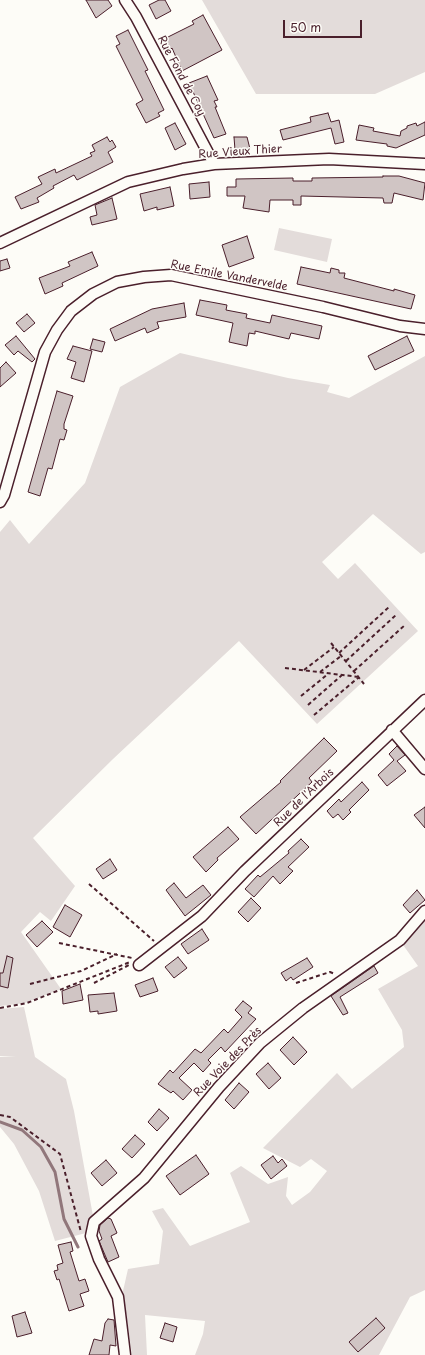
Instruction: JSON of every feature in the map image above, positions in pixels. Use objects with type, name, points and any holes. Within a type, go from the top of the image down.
[{"type":"street","name":"Rue Fond de Coy","points":[[125,0],[136,17],[214,164]]},
{"type":"street","points":[[421,163],[425,154]]},
{"type":"street","name":"Rue Vieux Thier","points":[[0,243],[128,182],[162,173],[214,164],[329,159],[421,163]]},
{"type":"street","name":"Rue Emile Vandervelde","points":[[0,502],[4,495],[45,352],[56,330],[71,311],[93,294],[117,282],[144,277],[171,275],[324,307],[400,326],[425,329]]},
{"type":"street","name":"Rue de l'Arbois","points":[[139,963],[162,948],[202,916],[245,871],[425,700]]},
{"type":"street","points":[[392,730],[425,769]]},
{"type":"street","name":"Rue Voie des Près","points":[[125,1355],[118,1297],[99,1260],[91,1236],[94,1222],[144,1178],[219,1086],[260,1043],[303,1008],[400,940],[425,911]]},
{"type":"path","points":[[320,672],[340,655],[389,607]]},
{"type":"path","points":[[346,661],[396,615]]},
{"type":"path","points":[[354,671],[405,624]]},
{"type":"path","points":[[331,643],[364,684]]},
{"type":"path","points":[[304,670],[334,647]]},
{"type":"path","points":[[285,668],[358,677]]},
{"type":"path","points":[[301,696],[328,673]]},
{"type":"path","points":[[308,705],[342,675]]},
{"type":"path","points":[[314,715],[358,677]]},
{"type":"path","points":[[89,884],[162,948]]},
{"type":"path","points":[[59,943],[117,954],[139,963]]},
{"type":"path","points":[[30,984],[81,971],[117,954]]},
{"type":"path","points":[[0,1008],[27,1003],[131,962],[139,963]]},
{"type":"path","points":[[94,983],[139,963]]},
{"type":"path","points":[[296,983],[330,972],[346,978]]},
{"type":"path","points":[[0,1115],[10,1117],[60,1154],[83,1238]]},
{"type":"shaded area","points":[[202,0],[425,0],[425,72],[375,94],[256,94]]},
{"type":"shaded area","points":[[279,228],[332,239],[327,262],[274,250]]},
{"type":"shaded area","points":[[180,353],[288,378],[330,385],[327,392],[349,398],[425,356],[425,552],[421,554],[373,514],[322,562],[338,579],[355,563],[418,631],[317,724],[239,641],[113,759],[33,838],[75,886],[51,921],[40,912],[21,932],[61,989],[25,1003],[0,1006],[0,532],[10,520],[29,544],[85,483],[120,387]]},
{"type":"shaded area","points":[[425,916],[425,1290],[410,1297],[379,1355],[195,1355],[203,1334],[205,1321],[145,1315],[147,1355],[132,1355],[123,1291],[128,1269],[159,1264],[163,1231],[152,1211],[163,1208],[190,1246],[250,1222],[230,1173],[241,1166],[268,1184],[288,1177],[286,1196],[292,1205],[310,1192],[327,1171],[311,1159],[300,1167],[263,1148],[337,1073],[352,1089],[404,1047],[402,1030],[378,989],[418,966],[401,942]]},
{"type":"shaded area","points":[[24,1007],[35,1057],[66,1079],[74,1111],[93,1216],[86,1233],[55,1241],[39,1191],[14,1144],[0,1127],[0,1057],[16,1056],[0,1056],[0,1009]]},
{"type":"building","points":[[86,0],[108,0],[112,6],[96,18]]},
{"type":"building","points":[[159,0],[165,0],[171,11],[156,19],[149,5]]},
{"type":"building","points":[[203,15],[222,50],[182,71],[172,48],[170,50],[164,39],[194,24],[192,21]]},
{"type":"building","points":[[128,30],[148,70],[145,71],[164,110],[158,113],[160,116],[146,123],[136,104],[143,100],[116,46],[120,44],[116,36]]},
{"type":"building","points":[[207,76],[218,100],[214,101],[217,107],[215,107],[226,134],[214,138],[189,83]]},
{"type":"building","points":[[328,113],[331,122],[339,120],[344,142],[335,144],[331,128],[283,140],[280,130],[311,122],[310,117]]},
{"type":"building","points":[[425,122],[425,135],[396,148],[387,146],[387,144],[356,140],[359,125],[374,128],[373,131],[400,136],[401,131],[407,128],[407,126],[416,123],[417,126]]},
{"type":"building","points":[[175,123],[186,144],[175,150],[165,128]]},
{"type":"building","points":[[107,137],[110,142],[112,140],[116,147],[108,152],[113,162],[77,180],[74,175],[53,186],[54,188],[37,198],[39,202],[21,209],[15,197],[42,184],[38,177],[55,169],[56,173],[92,156],[90,153],[95,151],[92,145]]},
{"type":"building","points":[[234,137],[247,137],[250,149],[235,150]]},
{"type":"building","points":[[399,176],[425,183],[423,200],[394,193],[392,203],[384,203],[383,198],[301,196],[301,205],[293,205],[293,200],[270,200],[269,212],[243,208],[245,196],[227,196],[227,187],[236,187],[236,179],[293,178],[293,181],[312,181],[312,178]]},
{"type":"building","points":[[209,182],[210,197],[190,199],[189,184]]},
{"type":"building","points":[[170,187],[174,206],[157,210],[157,207],[144,211],[140,194]]},
{"type":"building","points":[[112,198],[117,219],[92,225],[90,217],[97,215],[95,205]]},
{"type":"building","points":[[247,236],[254,258],[229,267],[222,245]]},
{"type":"building","points":[[92,252],[98,266],[62,283],[63,286],[45,294],[39,278],[70,266],[68,262]]},
{"type":"building","points":[[7,259],[10,268],[0,271],[0,261]]},
{"type":"building","points":[[301,267],[330,273],[331,268],[339,270],[339,273],[345,273],[344,278],[415,295],[411,309],[297,284]]},
{"type":"building","points":[[200,300],[227,305],[226,310],[247,314],[246,318],[270,323],[272,315],[322,326],[319,339],[291,333],[289,339],[255,331],[255,334],[249,333],[247,346],[229,342],[233,323],[196,315]]},
{"type":"building","points":[[184,303],[186,317],[157,322],[159,328],[147,333],[145,328],[115,341],[110,329],[152,309]]},
{"type":"building","points":[[27,314],[35,323],[24,332],[16,323]]},
{"type":"building","points":[[16,336],[35,359],[32,362],[18,351],[14,355],[5,345]]},
{"type":"building","points":[[407,336],[414,351],[375,370],[368,356]]},
{"type":"building","points":[[93,339],[105,342],[102,352],[90,349]]},
{"type":"building","points":[[73,346],[92,351],[84,382],[71,378],[76,362],[67,359]]},
{"type":"building","points":[[6,362],[16,373],[0,387],[0,368]]},
{"type":"building","points":[[57,391],[73,396],[64,424],[64,429],[67,430],[64,440],[60,439],[52,469],[48,468],[40,496],[28,492]]},
{"type":"building","points":[[324,738],[337,751],[309,778],[312,782],[256,834],[240,817],[281,782],[280,781]]},
{"type":"building","points":[[397,746],[405,755],[397,761],[406,771],[387,786],[378,775],[394,760],[389,754]]},
{"type":"building","points":[[362,782],[369,790],[349,810],[351,812],[343,820],[338,814],[333,818],[327,811],[339,799],[341,802]]},
{"type":"building","points":[[425,807],[425,828],[414,815]]},
{"type":"building","points":[[228,827],[239,839],[217,858],[218,860],[206,872],[193,857]]},
{"type":"building","points":[[301,839],[309,847],[288,867],[293,871],[280,884],[273,876],[254,897],[245,889],[258,875],[260,877],[289,853],[288,851]]},
{"type":"building","points":[[110,859],[117,870],[103,879],[96,869]]},
{"type":"building","points":[[174,883],[186,898],[203,885],[211,895],[185,916],[166,890]]},
{"type":"building","points":[[417,890],[425,900],[410,913],[403,905]]},
{"type":"building","points":[[251,898],[261,908],[248,922],[238,912]]},
{"type":"building","points":[[65,905],[82,915],[70,937],[53,927]]},
{"type":"building","points":[[42,921],[53,932],[37,947],[26,935]]},
{"type":"building","points":[[202,929],[209,940],[188,954],[181,944]]},
{"type":"building","points":[[7,956],[13,958],[8,988],[0,986],[0,973],[3,973]]},
{"type":"building","points":[[178,957],[187,968],[174,978],[165,967]]},
{"type":"building","points":[[307,958],[313,967],[293,980],[291,977],[286,981],[281,973]]},
{"type":"building","points":[[374,966],[378,973],[340,997],[348,1013],[343,1015],[331,996]]},
{"type":"building","points":[[153,978],[158,991],[140,997],[135,985]]},
{"type":"building","points":[[80,984],[83,1000],[63,1004],[62,991]]},
{"type":"building","points":[[114,993],[117,1011],[98,1014],[98,1011],[90,1012],[88,995]]},
{"type":"building","points":[[243,1001],[252,1008],[248,1013],[256,1019],[225,1052],[221,1047],[208,1060],[211,1063],[203,1072],[194,1063],[179,1078],[192,1090],[183,1100],[173,1091],[171,1093],[158,1084],[170,1070],[173,1073],[195,1049],[201,1053],[224,1029],[228,1033],[242,1017],[235,1010]]},
{"type":"building","points":[[293,1037],[307,1052],[294,1065],[280,1050]]},
{"type":"building","points":[[268,1063],[281,1078],[269,1089],[256,1074]]},
{"type":"building","points":[[239,1083],[249,1092],[234,1109],[225,1100]]},
{"type":"building","points":[[159,1109],[169,1118],[157,1131],[148,1122]]},
{"type":"building","points":[[135,1135],[145,1144],[132,1158],[122,1149]]},
{"type":"building","points":[[196,1155],[209,1174],[180,1195],[166,1176]]},
{"type":"building","points":[[273,1156],[278,1163],[282,1159],[287,1166],[271,1179],[261,1165]]},
{"type":"building","points":[[106,1160],[117,1173],[102,1186],[91,1173]]},
{"type":"building","points":[[108,1218],[111,1219],[117,1233],[111,1236],[119,1257],[108,1262],[99,1241],[102,1239],[99,1231],[100,1225]]},
{"type":"building","points":[[71,1242],[73,1251],[70,1252],[79,1281],[85,1279],[89,1291],[80,1294],[84,1306],[69,1311],[59,1279],[57,1280],[54,1271],[58,1270],[57,1265],[63,1263],[58,1245]]},
{"type":"building","points":[[25,1312],[32,1333],[17,1337],[12,1316]]},
{"type":"building","points":[[376,1318],[385,1328],[358,1352],[349,1342]]},
{"type":"building","points":[[108,1319],[114,1320],[116,1346],[110,1345],[109,1355],[89,1355],[94,1339],[102,1341],[105,1323]]},
{"type":"building","points":[[165,1323],[177,1327],[173,1342],[160,1338]]},
{"type":"waterway","points":[[0,1122],[22,1130],[41,1147],[55,1172],[64,1219],[78,1247]]}]
